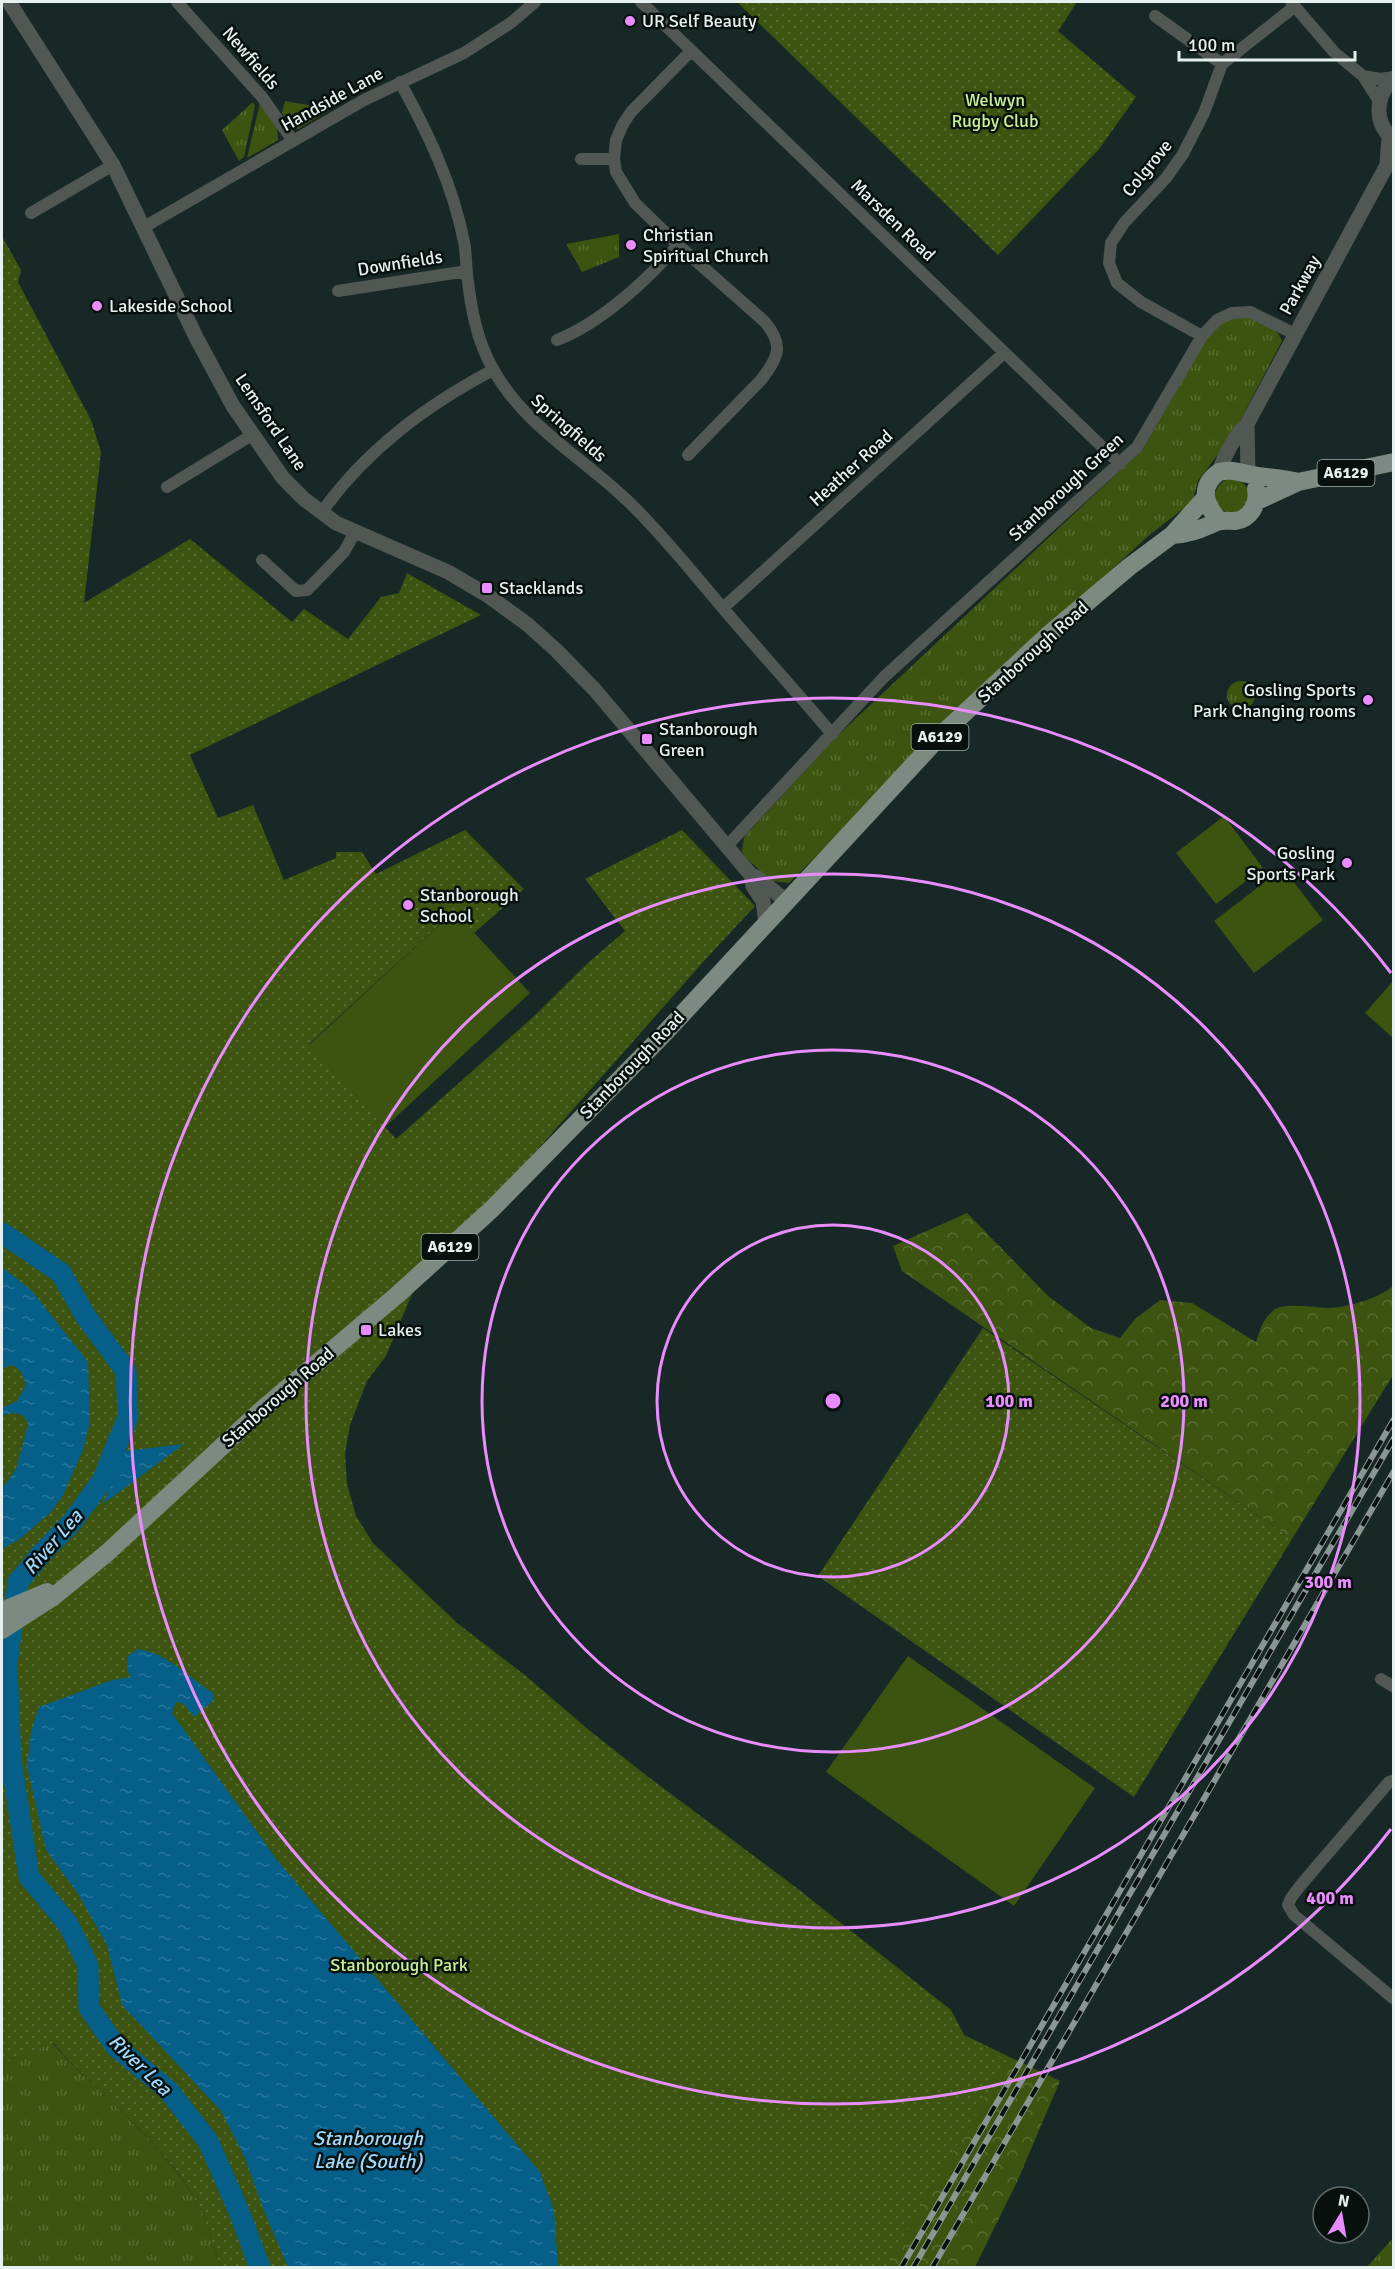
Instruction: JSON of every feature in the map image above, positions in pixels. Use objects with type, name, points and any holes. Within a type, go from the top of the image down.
[{"type":"main road","name":"Stanborough Road","points":[[1172,535],[1189,535],[1219,520],[1239,520],[1248,516],[1257,501],[1298,482],[1394,462]]},
{"type":"main road","name":"Stanborough Road","points":[[32,1606],[76,1578],[115,1546],[258,1413],[397,1295],[492,1209],[662,1036],[942,734],[1047,636],[1129,567],[1172,535],[1204,498],[1209,482],[1219,472],[1240,471],[1298,482]]},
{"type":"main road","points":[[1248,474],[1254,482],[1257,501]]},
{"type":"main road","points":[[1204,498],[1219,520]]},
{"type":"main road","name":"A6129","points":[[2,1611],[32,1606]]},
{"type":"main road","name":"A6129","points":[[2,1629],[32,1606]]},
{"type":"street","name":"Lemsford Lane","points":[[9,2],[113,165],[197,339],[233,406],[283,478],[304,500],[321,513],[355,532],[448,572],[487,595],[527,624],[556,650],[594,690],[751,875],[786,902]]},
{"type":"street","name":"Newfields","points":[[177,2],[262,97],[292,141]]},
{"type":"street","name":"Handside Lane","points":[[144,227],[364,100],[464,53],[512,22],[535,2]]},
{"type":"street","name":"Marsden Road","points":[[641,2],[1120,464]]},
{"type":"street","points":[[1155,16],[1222,64],[1292,4],[1334,52],[1363,76],[1379,101]]},
{"type":"street","points":[[688,455],[761,380],[771,367],[778,347],[776,335],[765,322],[678,245],[635,203],[616,172],[614,159],[616,140],[627,118],[691,51]]},
{"type":"street","name":"Colgrove","points":[[1202,336],[1126,292],[1117,284],[1111,273],[1108,254],[1115,234],[1166,178],[1183,154],[1204,113],[1222,64]]},
{"type":"street","points":[[1363,76],[1394,78]]},
{"type":"street","points":[[1391,138],[1382,126],[1379,101],[1388,83],[1394,78]]},
{"type":"street","name":"Springfields","points":[[400,82],[445,174],[463,235],[472,314],[478,339],[493,370],[516,405],[542,430],[633,506],[832,734]]},
{"type":"street","name":"Parkway","points":[[1219,472],[1223,459],[1239,432],[1247,424],[1390,163],[1391,138]]},
{"type":"street","points":[[581,159],[614,159]]},
{"type":"street","points":[[31,213],[113,165]]},
{"type":"street","points":[[557,340],[567,336],[614,305],[664,261],[678,245]]},
{"type":"street","name":"Downfields","points":[[338,291],[467,271]]},
{"type":"street","name":"Stanborough Green","points":[[726,847],[884,677],[1137,447],[1202,336],[1217,320],[1241,311],[1258,314],[1295,334]]},
{"type":"street","name":"Heather Road","points":[[723,608],[1004,353]]},
{"type":"street","points":[[321,513],[369,456],[414,418],[449,394],[493,370]]},
{"type":"street","name":"Parkway","points":[[1247,424],[1248,474]]},
{"type":"street","points":[[167,487],[252,435]]},
{"type":"street","points":[[262,560],[296,591],[302,592],[307,590],[344,552],[355,532]]},
{"type":"street","name":"Lemsford Lane","points":[[751,875],[753,885],[762,901],[766,923]]},
{"type":"street","points":[[1381,1679],[1394,1687]]},
{"type":"street","points":[[1394,1780],[1389,1782],[1300,1886],[1288,1905],[1294,1915],[1394,1999]]},
{"type":"green space","name":"Welwyn Rugby Club","points":[[737,2],[1077,2],[1058,31],[1136,97],[1099,149],[998,255]]},
{"type":"green space","points":[[285,101],[331,109],[298,129],[290,126],[282,113]]},
{"type":"green space","points":[[253,102],[255,106],[244,157],[239,161],[222,130]]},
{"type":"green space","points":[[260,103],[277,126],[278,140],[247,158]]},
{"type":"green space","points":[[619,234],[619,257],[582,272],[566,244]]},
{"type":"green space","name":"Stanborough Park","points":[[2,236],[21,270],[18,282],[91,420],[101,452],[84,603],[190,539],[292,622],[304,609],[348,639],[381,597],[399,593],[407,573],[481,615],[190,755],[218,818],[253,805],[284,880],[336,858],[336,852],[362,852],[376,874],[465,830],[524,889],[474,933],[454,911],[309,1044],[396,1139],[532,1018],[589,962],[625,931],[585,879],[682,830],[755,906],[493,1200],[427,1258],[386,1356],[367,1381],[350,1425],[345,1453],[347,1484],[356,1516],[373,1543],[457,1623],[526,1676],[651,1779],[798,1889],[951,2010],[964,2035],[1006,2061],[886,2268],[221,2267],[203,2215],[174,2168],[135,2124],[53,2043],[2,2064]]},
{"type":"green space","points":[[1246,316],[1272,328],[1282,341],[1233,434],[1198,481],[1192,502],[1147,537],[1025,649],[789,883],[772,881],[746,858],[742,851],[744,837],[834,739],[1143,449],[1204,342],[1217,327],[1226,321]]},
{"type":"green space","points":[[1232,479],[1244,484],[1249,496],[1244,508],[1232,513],[1220,508],[1215,496],[1220,484]]},
{"type":"green space","points":[[1241,681],[1251,685],[1255,695],[1251,705],[1241,709],[1231,705],[1227,695],[1231,685]]},
{"type":"green space","points":[[1224,816],[1263,868],[1216,904],[1176,853]]},
{"type":"green space","points":[[1283,868],[1323,920],[1254,973],[1214,921]]},
{"type":"green space","points":[[454,911],[530,993],[385,1127],[309,1045]]},
{"type":"green space","points":[[1393,981],[1393,1038],[1365,1013]]},
{"type":"green space","points":[[967,1213],[1048,1296],[1091,1328],[1120,1338],[1135,1319],[1160,1300],[1192,1303],[1256,1342],[1262,1325],[1274,1310],[1285,1306],[1329,1308],[1345,1306],[1372,1298],[1393,1286],[1393,1375],[1292,1539],[902,1271],[893,1246]]},
{"type":"green space","points":[[983,1328],[1292,1539],[1134,1797],[818,1576]]},
{"type":"green space","points":[[908,1656],[1095,1788],[1014,1906],[826,1772]]},
{"type":"green space","points":[[964,2035],[1060,2081],[1017,2182],[975,2267],[827,2268]]},
{"type":"green space","points":[[52,2043],[155,2145],[173,2167],[203,2215],[221,2267],[2,2268],[2,2064]]},
{"type":"green space","points":[[1393,2238],[1393,2267],[1367,2267]]},
{"type":"water","points":[[2,1267],[32,1291],[88,1362],[90,1422],[83,1450],[63,1495],[51,1512],[20,1539],[2,1549],[2,1489],[16,1469],[28,1424],[21,1415],[2,1416],[2,1408],[17,1401],[26,1385],[17,1368],[11,1365],[2,1369]]},
{"type":"water","points":[[184,1444],[103,1504],[125,1451]]},
{"type":"water","name":"Stanborough Lake (South)","points":[[138,1649],[169,1661],[213,1693],[214,1700],[194,1717],[184,1704],[176,1702],[172,1713],[277,1860],[540,2172],[554,2211],[558,2267],[288,2267],[245,2158],[221,2111],[122,2005],[107,1945],[78,1894],[46,1850],[27,1766],[31,1732],[39,1707],[112,1680],[131,1677],[127,1671],[128,1656]]},
{"type":"waterway","name":"River Lea","points":[[2,1233],[61,1273],[86,1317],[126,1371],[128,1417],[102,1481],[72,1522],[18,1582],[7,1664],[11,1759],[29,1877],[68,1924],[88,1965],[89,2008],[116,2047],[168,2090],[208,2141],[240,2214],[260,2268]]},
{"type":"railway","points":[[901,2268],[1394,1419]]},
{"type":"railway","points":[[913,2268],[1394,1438]]},
{"type":"railway","points":[[932,2268],[1394,1471]]},
{"type":"place","name":"UR Self Beauty","points":[[630,21]]},
{"type":"place","name":"Christian Spiritual Church","points":[[631,245]]},
{"type":"place","name":"Lakeside School","points":[[97,306]]},
{"type":"place","name":"Stacklands","points":[[487,588]]},
{"type":"place","name":"Gosling Sports Park Changing rooms","points":[[1368,700]]},
{"type":"place","name":"Stanborough Green","points":[[647,739]]},
{"type":"place","name":"Gosling Sports Park","points":[[1347,863]]},
{"type":"place","name":"Stanborough School","points":[[408,905]]},
{"type":"place","name":"Lakes","points":[[366,1330]]}]
